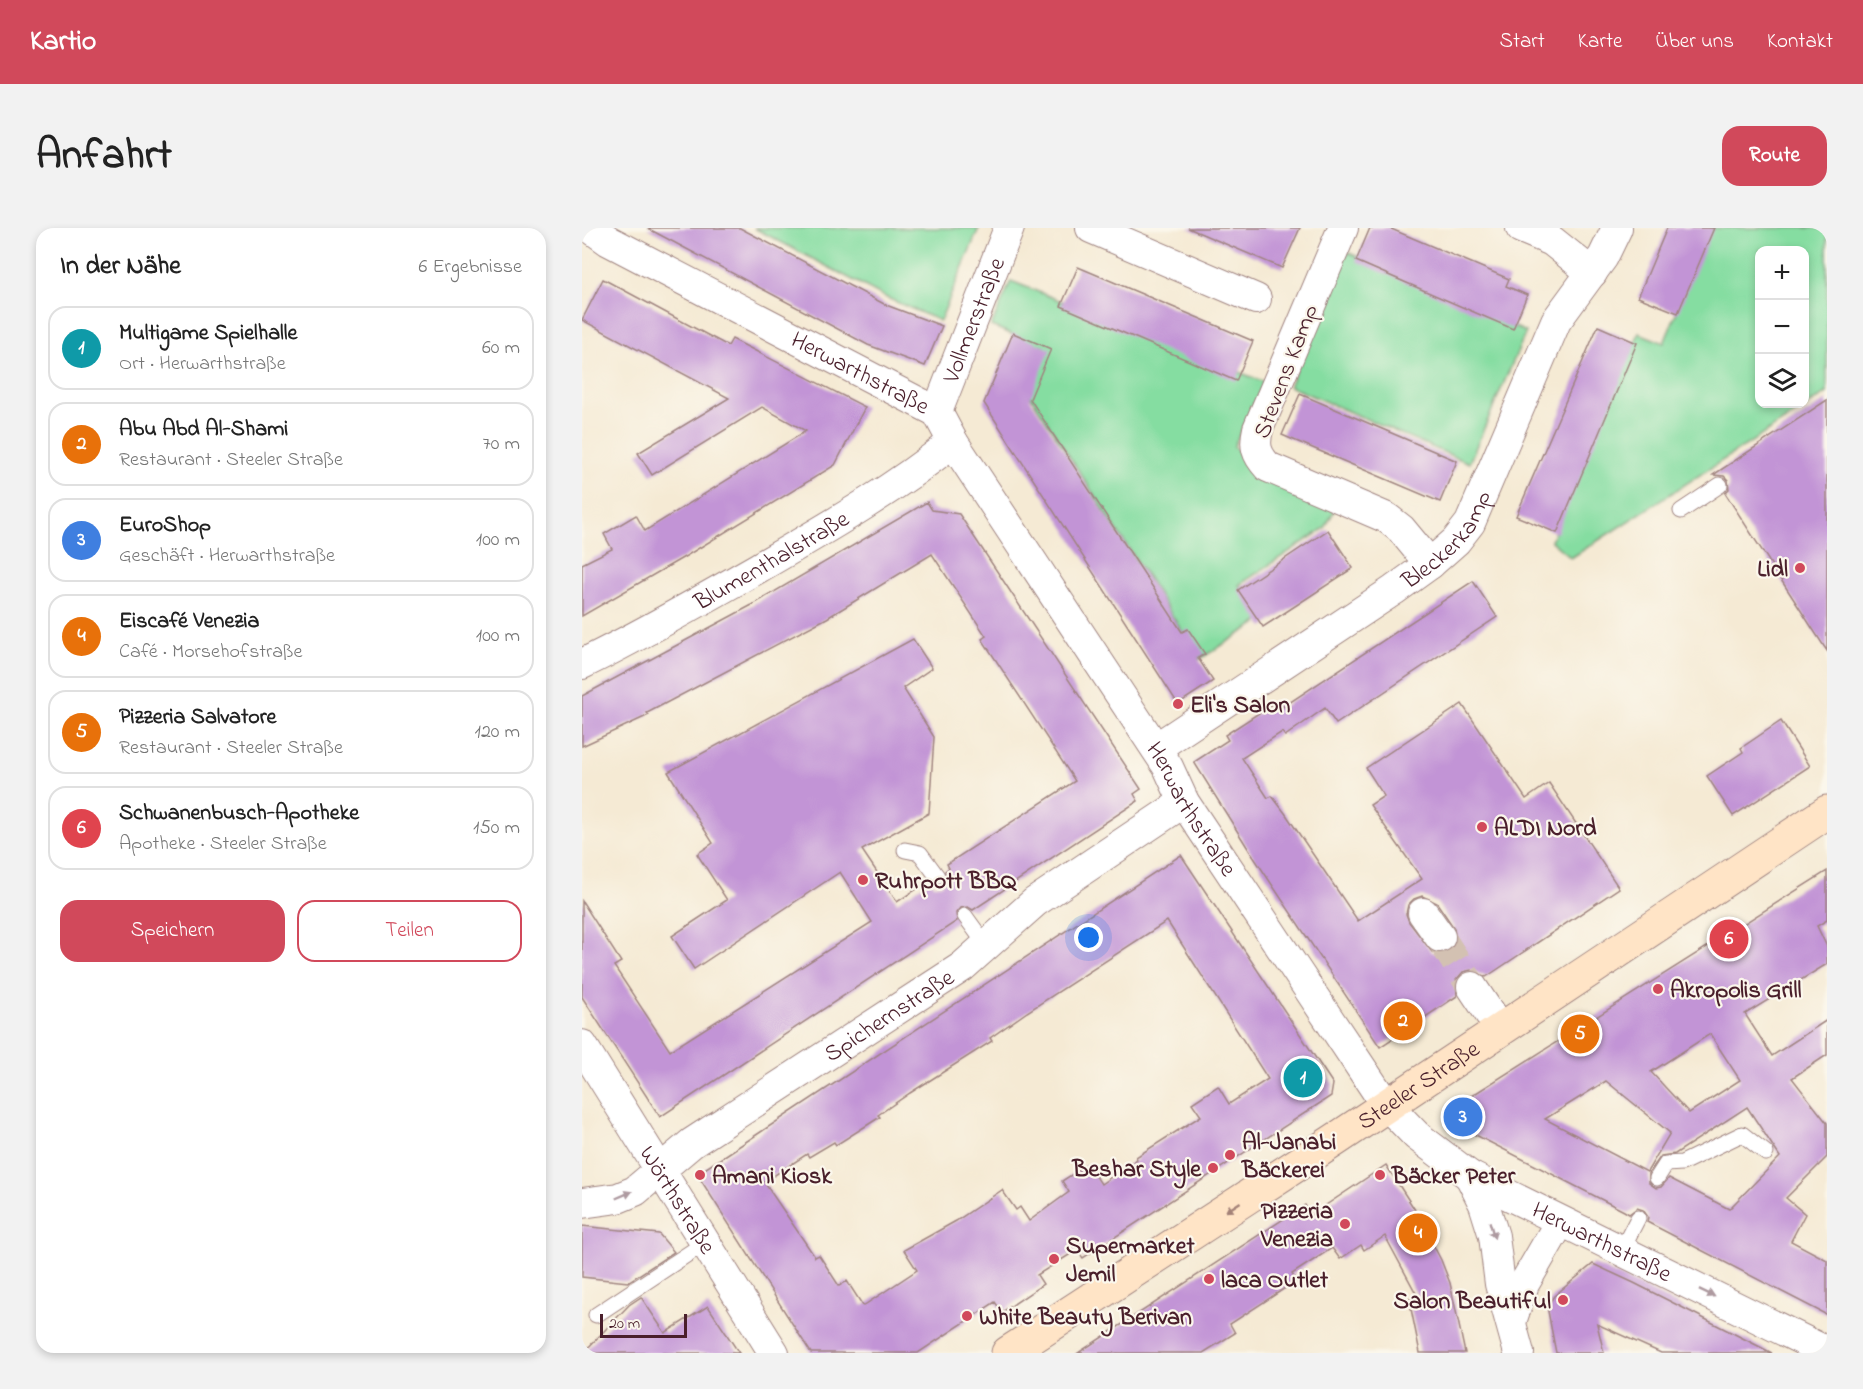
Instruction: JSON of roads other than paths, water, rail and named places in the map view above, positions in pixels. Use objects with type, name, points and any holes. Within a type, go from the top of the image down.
[{"type":"main road","name":"Steeler Straße","points":[[1008,1353],[1386,1106],[1827,812]]},
{"type":"street","name":"Herwarthstraße","points":[[591,228],[609,241],[937,412],[953,442],[1156,748],[1184,802],[1386,1106],[1418,1136],[1470,1176],[1827,1352]]},
{"type":"street","name":"Vollmerstraße","points":[[937,412],[1009,228]]},
{"type":"street","points":[[1091,228],[1256,299]]},
{"type":"street","name":"Stevens Kamp","points":[[1343,228],[1258,429],[1255,444],[1259,457],[1268,467],[1387,518],[1401,529],[1430,564]]},
{"type":"street","points":[[1521,228],[1552,241],[1592,273]]},
{"type":"street","name":"Bleckerkamp","points":[[1156,748],[1430,564],[1456,541],[1470,523],[1556,321],[1592,273],[1617,228]]},
{"type":"street","name":"Blumenthalstraße","points":[[582,664],[633,640],[841,519],[911,475],[953,442]]},
{"type":"street","name":"Spichernstraße","points":[[582,1203],[618,1198],[635,1191],[692,1143],[962,967],[1035,902],[1184,802]]},
{"type":"street","points":[[1472,987],[1500,1029]]},
{"type":"street","name":"Wörthstraße","points":[[582,1045],[774,1353]]},
{"type":"street","points":[[1470,1176],[1484,1204],[1494,1236],[1500,1284],[1512,1319],[1519,1353]]},
{"type":"street","points":[[1512,1319],[1524,1284],[1560,1222]]},
{"type":"lane","points":[[1681,511],[1720,485]]},
{"type":"lane","points":[[905,850],[920,853],[937,876]]},
{"type":"lane","points":[[966,916],[978,934],[989,944]]},
{"type":"lane","points":[[1658,1178],[1666,1164],[1682,1163],[1742,1134],[1766,1153]]},
{"type":"lane","points":[[1622,1251],[1638,1218]]},
{"type":"lane","points":[[596,1315],[706,1242]]},
{"type":"tunnel","points":[[1440,937],[1472,987]]},
{"type":"place","name":"Lidl","points":[[1800,568]]},
{"type":"place","name":"Eli's Salon","points":[[1178,704]]},
{"type":"place","name":"ALDI Nord","points":[[1482,827]]},
{"type":"place","name":"Ruhrpott BBQ","points":[[863,880]]},
{"type":"place","name":"Schwanenbusch-Apotheke","points":[[1729,939]]},
{"type":"place","name":"Akropolis Grill","points":[[1658,989]]},
{"type":"place","name":"Abu Abd Al-Shami","points":[[1403,1021]]},
{"type":"place","name":"Pizzeria Salvatore","points":[[1580,1034]]},
{"type":"place","name":"Multigame Spielhalle","points":[[1303,1078]]},
{"type":"place","name":"EuroShop","points":[[1463,1117]]},
{"type":"place","name":"Al-Janabi Bäckerei","points":[[1230,1155]]},
{"type":"place","name":"Beshar Style","points":[[1213,1168]]},
{"type":"place","name":"Amani Kiosk","points":[[700,1175]]},
{"type":"place","name":"Bäcker Peter","points":[[1380,1175]]},
{"type":"place","name":"Pizzeria Venezia","points":[[1345,1224]]},
{"type":"place","name":"Eiscafé Venezia","points":[[1418,1233]]},
{"type":"place","name":"Supermarket Jemil","points":[[1054,1259]]},
{"type":"place","name":"laca Outlet","points":[[1209,1279]]},
{"type":"place","name":"Salon Beautiful","points":[[1563,1300]]},
{"type":"place","name":"White Beauty Berivan","points":[[967,1316]]}]
